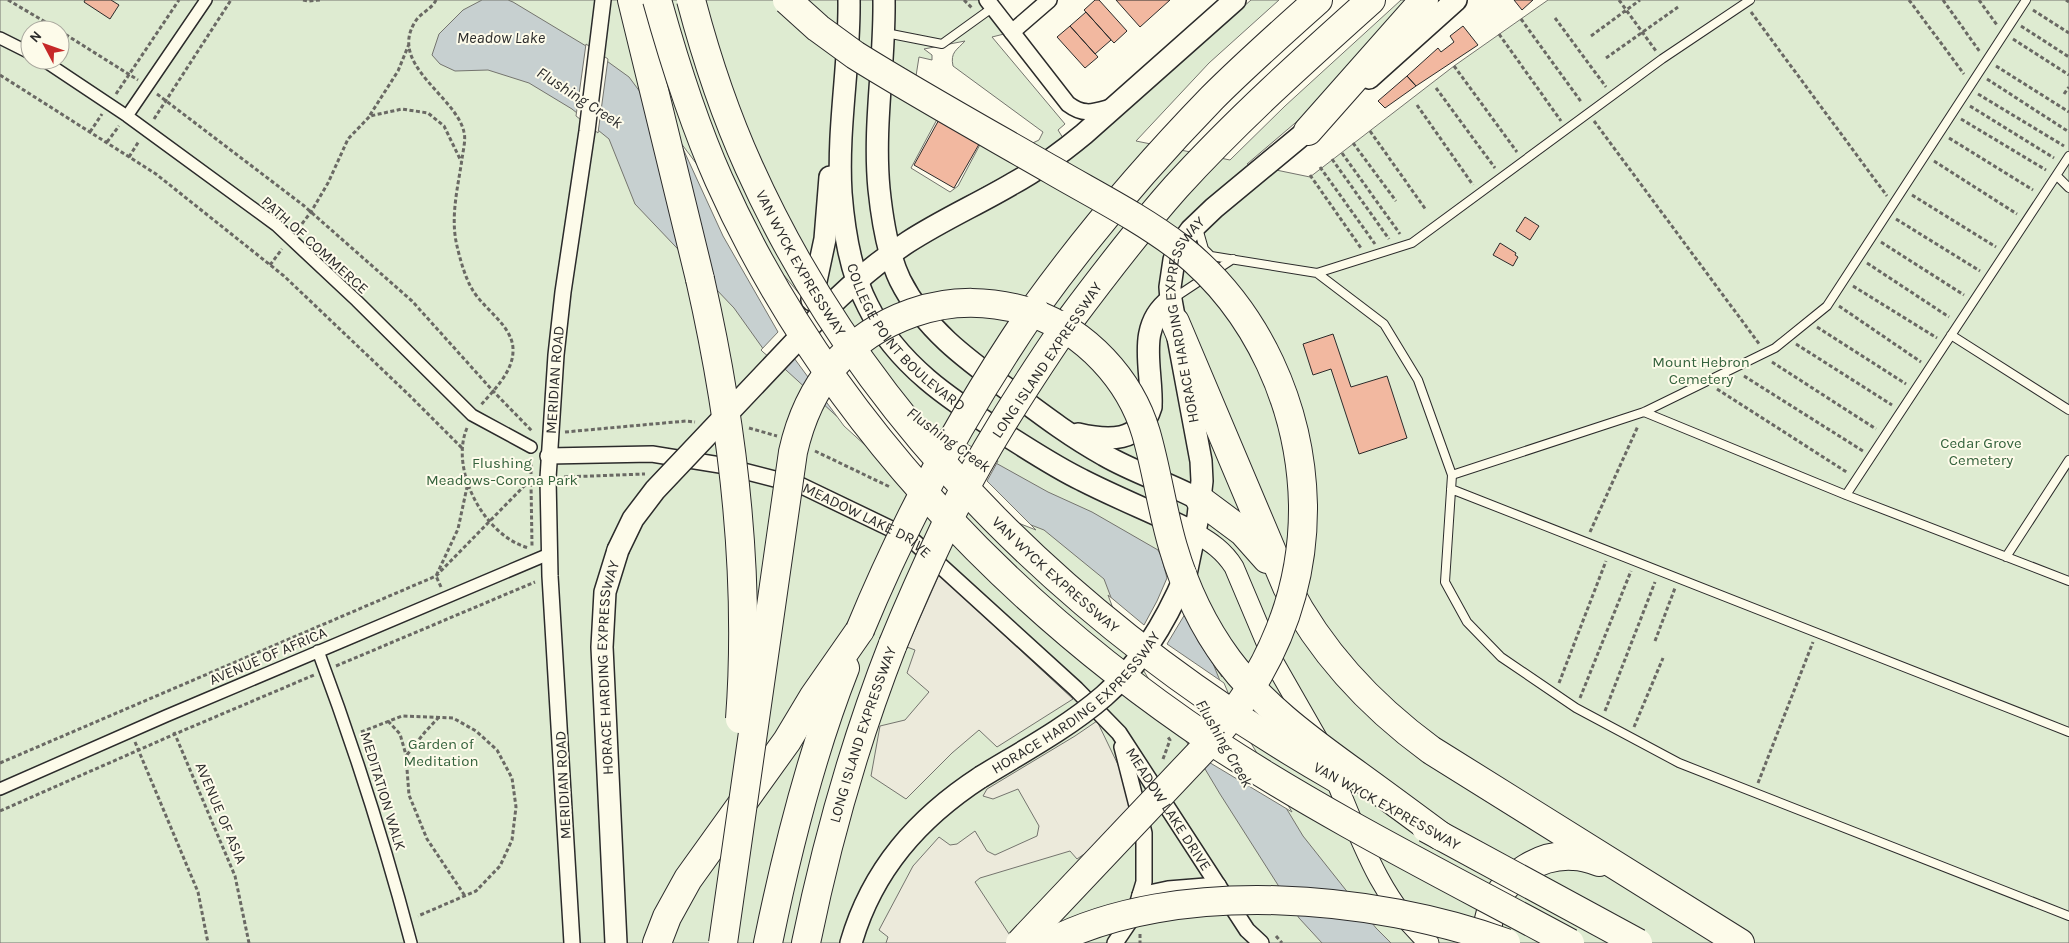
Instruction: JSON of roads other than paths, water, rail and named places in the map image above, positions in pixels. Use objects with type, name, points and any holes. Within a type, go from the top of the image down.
[{"type":"highway","points":[[632,0],[714,343],[726,408],[737,507],[743,594],[741,693],[735,775],[717,943]]},
{"type":"highway","points":[[657,0],[682,83],[701,137],[732,207],[760,262],[806,338],[841,390],[899,465],[955,526],[1023,592],[1094,654],[1150,697],[1214,742],[1296,793],[1570,943]]},
{"type":"highway","name":"VAN WYCK EXPRESSWAY","points":[[691,0],[718,90],[735,134],[757,184],[789,246],[818,296],[867,371],[903,418],[946,468],[1005,530],[1114,629],[1156,661],[1268,738],[1442,837],[1638,943]]},
{"type":"highway","points":[[787,0],[818,28],[855,55],[1129,214],[1180,248],[1216,283],[1252,331],[1274,370],[1292,424],[1300,464],[1302,487],[1302,533],[1299,559],[1287,612],[1279,634],[1257,679],[1213,739],[1020,943]]},
{"type":"highway","points":[[768,943],[802,797],[830,708],[889,562],[945,452],[988,379],[1034,309],[1073,256],[1171,141],[1255,56],[1318,0]]},
{"type":"highway","name":"LONG ISLAND EXPRESSWAY","points":[[806,943],[823,862],[848,770],[867,712],[893,644],[944,529],[1020,394],[1067,324],[1146,221],[1208,152],[1272,89],[1371,0]]},
{"type":"highway","points":[[1308,131],[1424,0]]},
{"type":"highway","points":[[723,943],[791,462],[803,417],[828,371],[867,336],[898,318],[932,307],[951,304],[970,302],[996,304],[1038,315],[1075,335],[1106,362],[1126,389],[1141,418],[1166,523],[1179,567],[1194,606],[1217,644],[1242,678],[1283,718],[1442,837]]},
{"type":"highway","points":[[1173,311],[1287,587]]},
{"type":"highway","points":[[1200,500],[1244,532],[1277,571],[1309,626],[1337,663],[1393,721],[1440,756],[1740,943]]},
{"type":"highway","points":[[657,943],[667,917],[688,879],[787,741],[814,696],[860,630]]},
{"type":"highway","points":[[1488,943],[1487,927],[1490,914],[1505,886],[1522,871],[1542,861],[1573,856],[1588,858],[1619,871],[1654,890]]},
{"type":"highway","points":[[1049,943],[1097,922],[1145,910],[1190,904],[1256,901],[1336,905],[1384,911],[1459,928],[1506,943]]},
{"type":"main road","name":"COLLEGE POINT BOULEVARD","points":[[849,0],[842,108],[841,192],[846,236],[857,279],[867,306],[892,343],[916,371],[982,420],[1057,467],[1195,533]]},
{"type":"main road","name":"COLLEGE POINT BOULEVARD","points":[[884,0],[884,33],[877,151],[882,209],[891,254],[899,279],[913,302],[944,339],[972,364],[1067,432],[1105,456],[1200,500]]},
{"type":"main road","points":[[815,311],[891,254],[922,234],[1034,171],[1084,134],[1235,0]]},
{"type":"main road","name":"HORACE HARDING EXPRESSWAY","points":[[850,943],[857,920],[867,899],[889,862],[904,842],[939,807],[981,777],[1071,722],[1106,694],[1120,680],[1150,642],[1164,620],[1186,574],[1195,533],[1202,481],[1201,461],[1170,287],[1174,260],[1180,245],[1197,224],[1308,131],[1456,0]]},
{"type":"main road","points":[[815,311],[825,239],[833,131],[842,108]]},
{"type":"main road","name":"HORACE HARDING EXPRESSWAY","points":[[616,943],[602,639],[605,592],[618,550],[633,519],[655,490],[797,340],[815,311]]},
{"type":"main road","points":[[1067,432],[1096,439],[1106,439],[1121,437],[1142,425],[1151,407],[1149,333],[1156,313],[1173,311]]},
{"type":"street","points":[[128,116],[206,0]]},
{"type":"street","name":"MERIDIAN ROAD","points":[[572,943],[550,576],[548,456],[563,292],[587,132],[603,0]]},
{"type":"street","points":[[1012,32],[1049,0]]},
{"type":"street","points":[[986,3],[1012,32],[1068,104],[1083,112],[1094,112],[1115,106]]},
{"type":"street","points":[[0,38],[20,48]]},
{"type":"street","name":"PATH OF COMMERCE","points":[[58,70],[128,116],[276,225],[357,301],[472,416],[531,447]]},
{"type":"street","name":"MEADOW LAKE DRIVE","points":[[548,456],[652,454],[720,465],[802,486],[910,538],[1076,689],[1119,733],[1248,930],[1261,943]]},
{"type":"street","points":[[1195,533],[1218,548],[1227,556],[1234,567],[1275,664],[1318,739],[1377,874],[1407,920],[1429,943]]},
{"type":"street","name":"AVENUE OF AFRICA","points":[[0,789],[166,716],[549,554]]},
{"type":"street","name":"MEDITATION WALK","points":[[318,651],[350,736],[375,814],[411,943]]},
{"type":"street","name":"MEADOW LAKE DRIVE","points":[[1115,943],[1134,914],[1144,882],[1144,833],[1119,733]]},
{"type":"street","name":"MEADOW LAKE DRIVE","points":[[1140,894],[1168,889],[1218,885]]},
{"type":"lane","points":[[1197,224],[1204,249],[1211,256],[1318,273],[1412,243],[1662,59],[1748,2]]},
{"type":"lane","points":[[1452,475],[1644,412],[1764,354],[1827,306],[2025,2]]},
{"type":"lane","points":[[884,33],[942,44],[986,3]]},
{"type":"lane","points":[[1846,495],[2069,156]]},
{"type":"lane","points":[[2057,176],[2069,188]]},
{"type":"lane","points":[[1173,311],[1233,259]]},
{"type":"lane","points":[[1318,273],[1384,324],[1418,380],[1452,475],[1445,582],[1467,622],[1500,657],[1576,708],[1679,763],[2069,916]]},
{"type":"lane","points":[[1951,335],[2069,410]]},
{"type":"lane","points":[[1644,412],[1846,495],[2069,581]]},
{"type":"lane","points":[[2006,557],[2069,460]]},
{"type":"lane","points":[[1451,488],[2069,732]]},
{"type":"water","name":"Meadow Lake","points":[[482,0],[508,0],[513,2],[586,46],[629,77],[733,217],[869,384],[940,432],[1048,492],[1092,512],[1158,550],[1199,629],[1242,735],[1303,836],[1376,928],[1391,943],[1322,943],[1299,918],[1220,794],[1126,637],[1104,579],[1044,530],[918,481],[877,453],[764,350],[734,308],[635,204],[609,139],[572,109],[529,83],[488,70],[455,71],[440,64],[432,55],[439,34],[463,10]]},
{"type":"waterway","name":"Flushing Creek","points":[[921,419],[938,431]]},
{"type":"park label","name":"Mount Hebron Cemetery","points":[[1701,370]]},
{"type":"park label","name":"Cedar Grove Cemetery","points":[[1981,452]]},
{"type":"park label","name":"Flushing Meadows-Corona Park","points":[[502,472]]},
{"type":"park label","name":"Garden of Meditation","points":[[441,752]]}]
